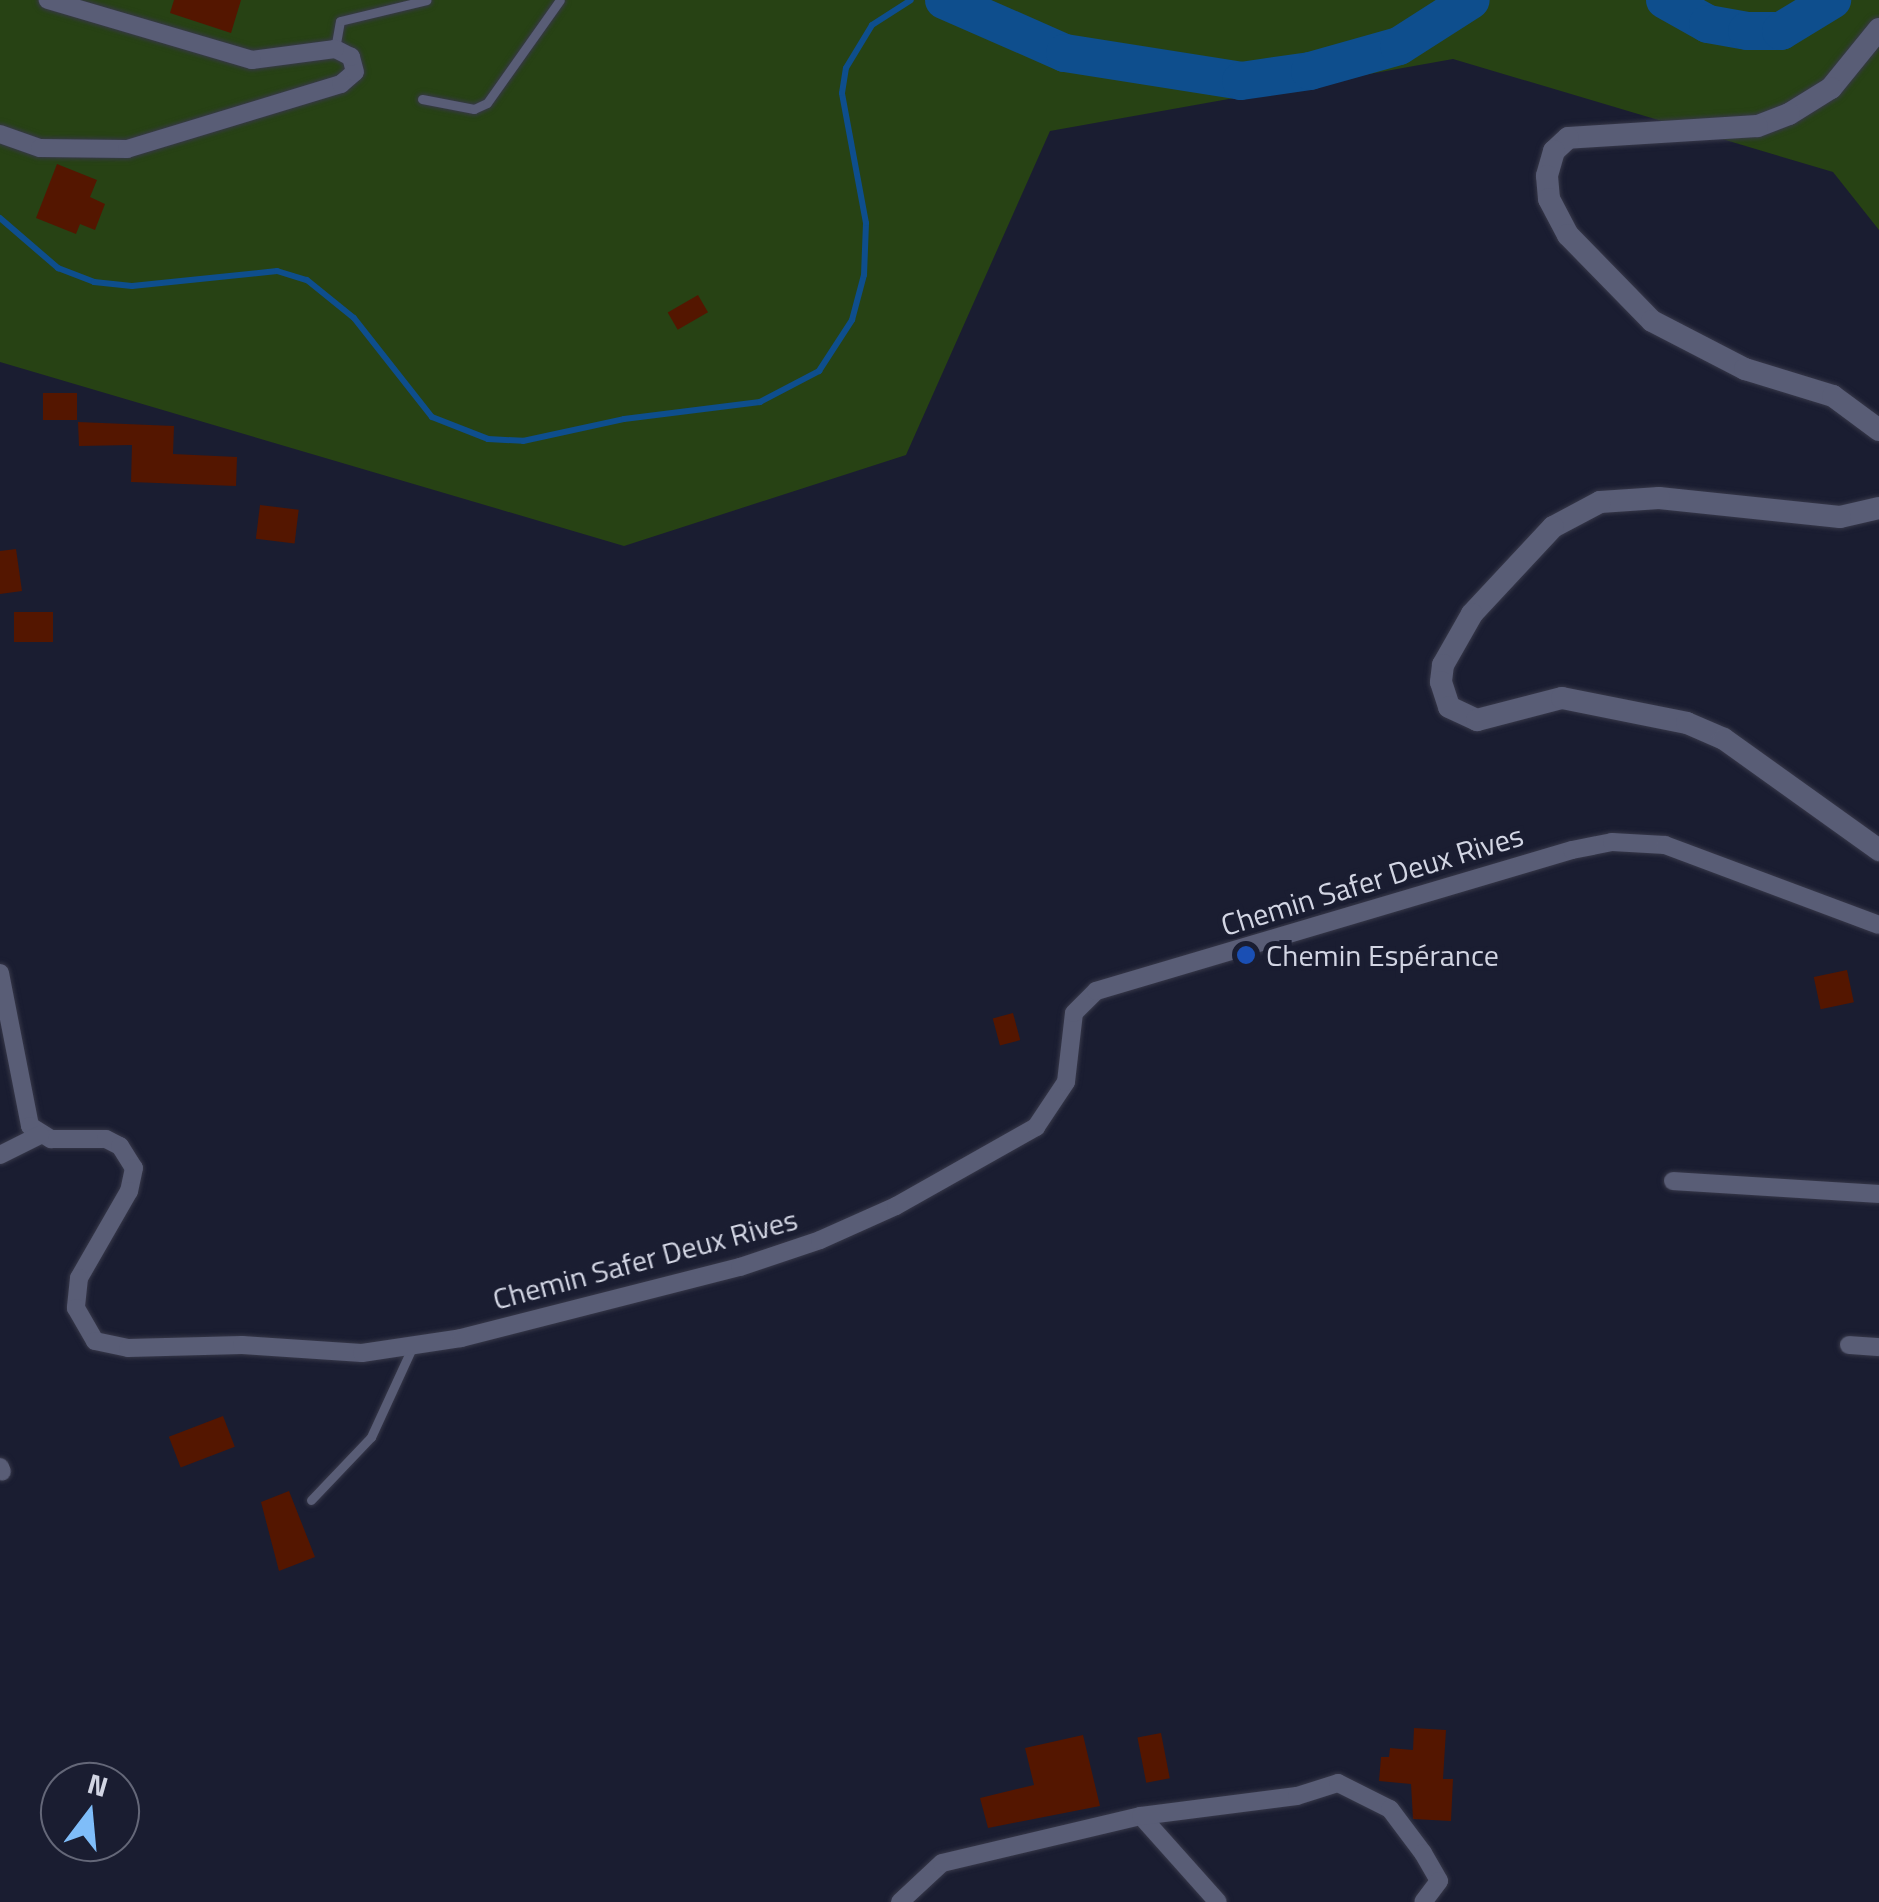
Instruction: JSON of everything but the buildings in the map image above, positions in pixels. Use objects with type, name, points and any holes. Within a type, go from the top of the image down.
[{"type":"street","points":[[0,134],[40,148],[127,149],[341,84],[351,79],[355,62],[335,49],[252,60],[48,0]]},
{"type":"street","points":[[1879,29],[1831,88],[1789,114],[1756,126],[1568,138],[1554,150],[1547,176],[1549,199],[1568,235],[1652,321],[1745,369],[1833,396],[1879,430]]},
{"type":"street","points":[[1875,842],[1724,739],[1687,723],[1562,698],[1478,720],[1448,707],[1440,682],[1453,645],[1495,588],[1552,527],[1600,502],[1659,498],[1840,518],[1879,508]]},
{"type":"street","name":"Chemin Safer Deux Rives","points":[[40,1135],[106,1139],[120,1146],[134,1168],[128,1191],[80,1278],[76,1308],[95,1341],[128,1348],[412,1348],[740,1267],[820,1240],[896,1206],[1036,1127],[1066,1082],[1074,1013],[1096,991],[1572,850],[1612,842],[1665,845],[1879,926]]},
{"type":"street","points":[[0,973],[27,1122],[40,1135],[0,1155]]},
{"type":"street","points":[[1674,1181],[1879,1194]]},
{"type":"street","points":[[1849,1345],[1879,1346]]},
{"type":"street","points":[[900,1902],[942,1863],[1141,1816],[1352,1784],[1390,1809],[1424,1853],[1439,1881],[1423,1902]]},
{"type":"street","points":[[1141,1816],[1218,1902]]},
{"type":"lane","points":[[335,49],[340,21],[427,0]]},
{"type":"lane","points":[[422,99],[474,109],[487,103],[560,0]]},
{"type":"lane","points":[[311,1500],[372,1437],[412,1348]]},
{"type":"green space","points":[[0,0],[1879,0],[1879,230],[1833,172],[1453,59],[1050,131],[906,455],[624,546],[0,362]]},
{"type":"waterway","points":[[0,218],[58,268],[94,282],[132,286],[277,271],[307,280],[354,318],[432,417],[488,439],[523,441],[624,419],[760,402],[819,371],[852,320],[864,275],[866,223],[842,93],[846,68],[872,25],[911,0]]},
{"type":"waterway","points":[[944,0],[1065,53],[1241,81],[1310,71],[1399,46],[1471,0]]},
{"type":"waterway","points":[[1665,0],[1708,24],[1747,31],[1781,31],[1832,0]]},
{"type":"place","name":"Chemin Espérance","points":[[1246,955]]}]
